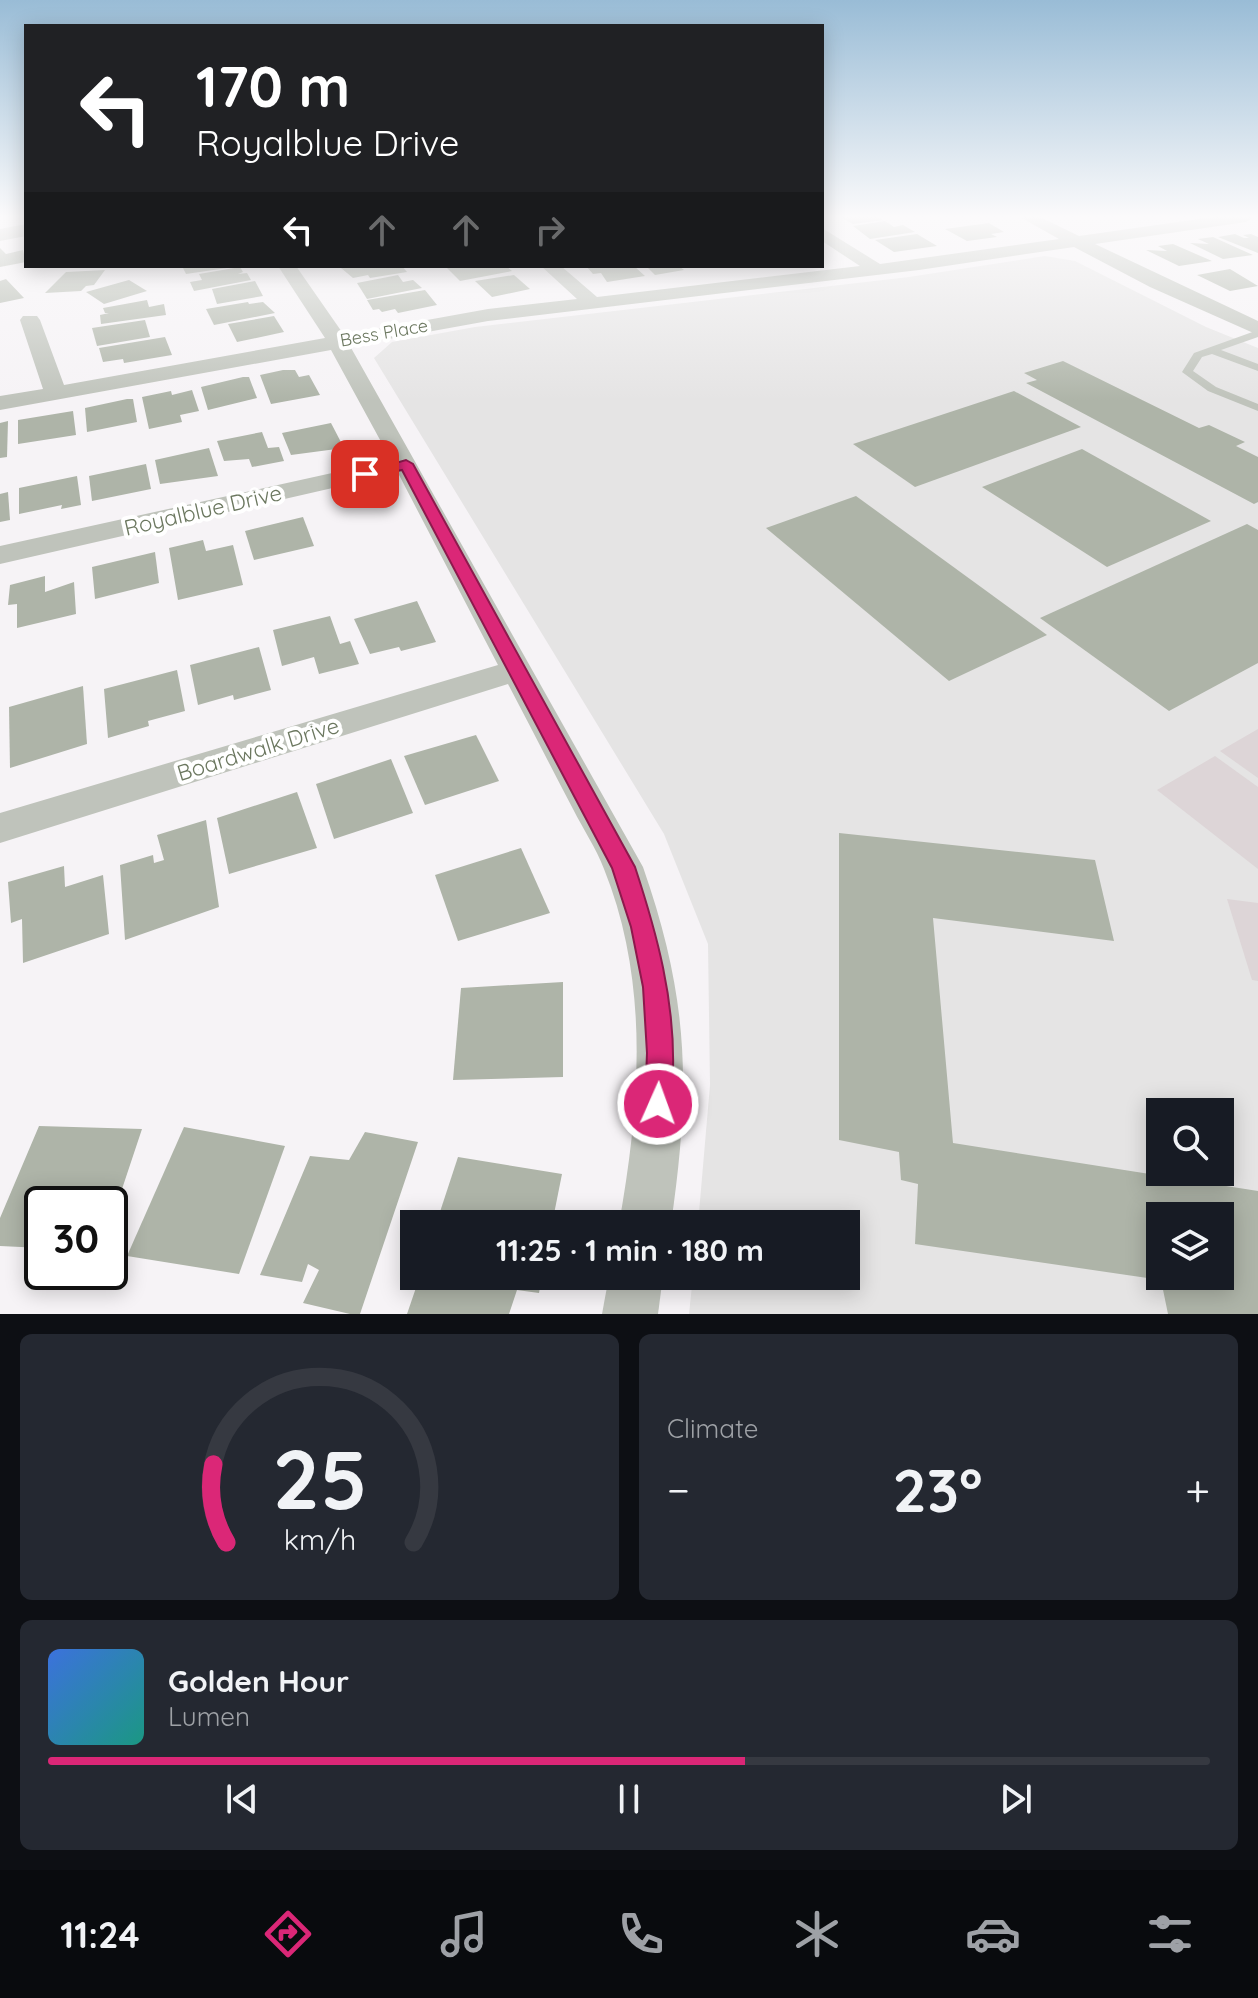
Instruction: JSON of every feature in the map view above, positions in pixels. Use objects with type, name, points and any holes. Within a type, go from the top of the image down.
[{"type":"street","points":[[295,278],[336,341],[406,464],[623,867],[643,927],[656,987],[660,1053],[657,1129],[647,1210]]},
{"type":"street","points":[[564,278],[593,303]]},
{"type":"street","name":"Bess Place","points":[[0,403],[488,315],[805,278]]},
{"type":"street","points":[[1146,278],[1258,331]]},
{"type":"street","points":[[30,320],[55,392]]},
{"type":"street","name":"Royalblue Drive","points":[[0,555],[406,464]]},
{"type":"street","name":"Boardwalk Drive","points":[[0,828],[517,670]]},
{"type":"street","points":[[630,1314],[634,1290]]},
{"type":"lane","points":[[1258,331],[1198,355],[1187,372],[1212,389],[1258,408]]},
{"type":"lane","points":[[1212,350],[1258,368]]},
{"type":"shaded area","points":[[898,278],[1109,278],[1206,327],[1258,348],[1258,1314],[689,1314],[692,1290],[860,1290],[860,1210],[699,1210],[710,1085],[708,944],[664,834],[374,358],[392,342],[475,327]]},
{"type":"shaded area","points":[[1258,729],[1258,778],[1220,751]]},
{"type":"shaded area","points":[[1215,756],[1258,787],[1258,869],[1157,790]]},
{"type":"shaded area","points":[[1227,899],[1258,903],[1258,981],[1252,980]]},
{"type":"building","points":[[60,278],[99,278],[94,285],[86,286],[81,291],[45,293]]},
{"type":"building","points":[[400,278],[403,282],[413,280],[422,288],[367,299],[357,283]]},
{"type":"building","points":[[518,278],[530,289],[492,297],[475,281]]},
{"type":"building","points":[[605,278],[630,278],[607,282]]},
{"type":"building","points":[[1204,278],[1245,278],[1258,286],[1230,291]]},
{"type":"building","points":[[6,279],[24,298],[0,303],[0,281]]},
{"type":"building","points":[[129,280],[147,291],[104,304],[86,292]]},
{"type":"building","points":[[251,280],[194,291],[190,282]]},
{"type":"building","points":[[255,281],[263,296],[217,304],[212,289]]},
{"type":"building","points":[[425,290],[437,305],[398,313],[395,309],[382,312],[373,310],[367,300]]},
{"type":"building","points":[[147,300],[149,307],[164,304],[166,315],[101,324],[100,315],[109,313],[105,313],[103,308]]},
{"type":"building","points":[[263,302],[275,313],[214,325],[206,309]]},
{"type":"building","points":[[274,316],[284,332],[237,342],[228,324]]},
{"type":"building","points":[[145,320],[150,337],[97,346],[92,328]]},
{"type":"building","points":[[165,337],[172,355],[124,363],[123,359],[103,362],[99,348]]},
{"type":"building","points":[[1063,361],[1199,428],[1209,425],[1245,442],[1236,446],[1258,457],[1258,502],[1254,504],[1026,383],[1037,380],[1024,373]]},
{"type":"building","points":[[295,370],[299,377],[309,375],[320,395],[271,404],[260,375]]},
{"type":"building","points":[[249,377],[257,398],[208,410],[201,387]]},
{"type":"building","points":[[192,390],[199,411],[180,415],[182,422],[149,429],[142,397]]},
{"type":"building","points":[[1014,391],[1081,427],[915,487],[853,444]]},
{"type":"building","points":[[133,399],[137,422],[87,432],[85,408]]},
{"type":"building","points":[[73,411],[76,435],[18,444],[18,420]]},
{"type":"building","points":[[8,421],[7,457],[0,458],[0,423]]},
{"type":"building","points":[[331,423],[344,448],[291,455],[282,433]]},
{"type":"building","points":[[262,432],[268,448],[279,447],[284,461],[252,467],[249,459],[224,461],[217,441]]},
{"type":"building","points":[[209,448],[218,476],[160,484],[155,460]]},
{"type":"building","points":[[1082,449],[1211,521],[1107,567],[982,487]]},
{"type":"building","points":[[146,464],[151,489],[92,501],[89,476]]},
{"type":"building","points":[[77,476],[81,505],[61,509],[62,505],[19,514],[19,488]]},
{"type":"building","points":[[8,492],[10,520],[0,522],[0,494]]},
{"type":"building","points":[[856,496],[1047,635],[949,681],[766,528]]},
{"type":"building","points":[[303,517],[314,546],[254,560],[245,531]]},
{"type":"building","points":[[1247,524],[1258,530],[1258,663],[1169,711],[1040,618]]},
{"type":"building","points":[[203,540],[206,551],[233,545],[243,585],[178,600],[169,548]]},
{"type":"building","points":[[155,552],[159,583],[95,599],[92,567]]},
{"type":"building","points":[[45,576],[45,592],[74,582],[76,614],[17,628],[17,604],[8,605],[10,585]]},
{"type":"building","points":[[417,601],[436,642],[401,651],[399,647],[370,654],[354,619]]},
{"type":"building","points":[[330,616],[340,644],[350,641],[359,664],[319,674],[314,657],[282,666],[273,630]]},
{"type":"building","points":[[259,647],[271,690],[234,700],[233,695],[198,705],[190,665]]},
{"type":"building","points":[[177,670],[185,711],[148,721],[149,726],[108,738],[104,689]]},
{"type":"building","points":[[83,686],[87,744],[10,768],[9,707]]},
{"type":"building","points":[[476,735],[499,781],[425,805],[404,756]]},
{"type":"building","points":[[391,759],[413,813],[334,839],[316,784]]},
{"type":"building","points":[[297,792],[317,848],[229,874],[217,818]]},
{"type":"building","points":[[206,820],[219,907],[125,940],[120,865],[153,855],[154,863],[164,860],[157,835]]},
{"type":"building","points":[[839,833],[1095,860],[1114,941],[933,918],[953,1143],[1146,1173],[1146,1186],[1226,1186],[1258,1191],[1258,1314],[1168,1314],[1163,1290],[1234,1290],[1234,1202],[1146,1202],[1146,1278],[915,1244],[918,1184],[901,1180],[899,1152],[839,1140]]},
{"type":"building","points":[[521,848],[550,913],[458,941],[435,875]]},
{"type":"building","points":[[64,866],[65,887],[103,875],[109,934],[23,963],[22,919],[11,923],[8,882]]},
{"type":"building","points":[[563,982],[563,1077],[453,1080],[461,988]]},
{"type":"building","points":[[39,1126],[142,1129],[123,1186],[24,1186],[24,1247],[0,1246],[0,1218]]},
{"type":"building","points":[[184,1127],[285,1146],[239,1274],[128,1254]]},
{"type":"building","points":[[365,1132],[418,1142],[360,1314],[350,1314],[303,1303],[319,1270],[308,1264],[302,1282],[260,1275],[310,1156],[349,1160]]},
{"type":"building","points":[[458,1157],[562,1174],[555,1210],[441,1210]]},
{"type":"building","points":[[415,1290],[517,1290],[509,1314],[407,1314]]},
{"type":"route","points":[[365,474],[406,464],[623,867],[643,927],[656,987],[660,1053],[658,1104]]}]
